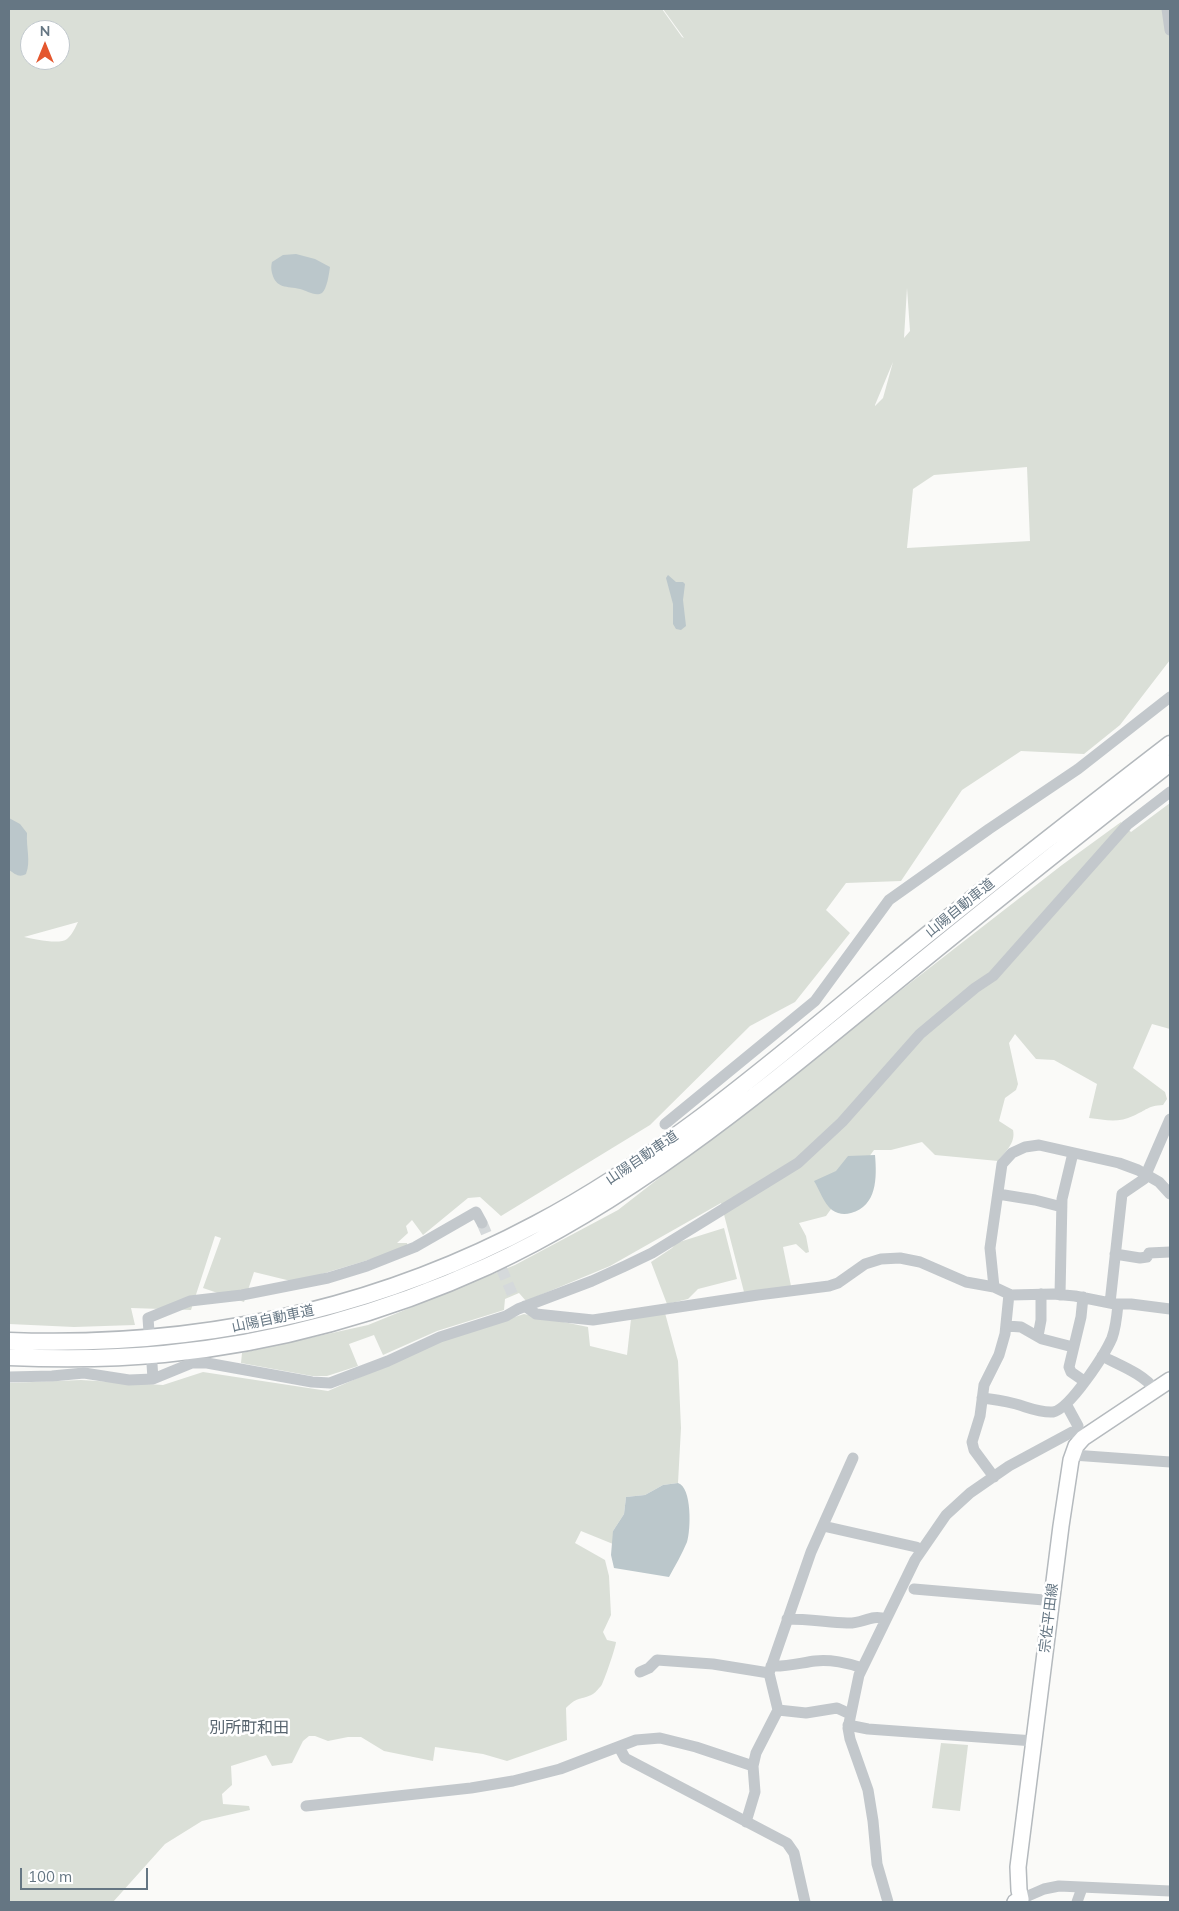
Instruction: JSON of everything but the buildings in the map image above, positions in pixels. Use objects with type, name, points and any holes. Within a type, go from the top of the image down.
[{"type":"highway","points":[[1105,794],[1170,740]]},
{"type":"highway","name":"山陽自動車道","points":[[9,1341],[105,1341],[210,1331],[270,1321],[330,1307],[412,1280],[481,1252],[529,1228],[592,1192],[700,1118],[768,1066],[892,963],[1170,744]]},
{"type":"highway","name":"山陽自動車道","points":[[9,1357],[105,1358],[162,1354],[273,1338],[344,1320],[418,1295],[487,1266],[544,1238],[599,1206],[653,1170],[771,1084],[1025,877],[1170,763]]},
{"type":"main road","name":"宗佐平田線","points":[[1018,1900],[1018,1867],[1061,1526],[1073,1455],[1081,1436],[1170,1380]]},
{"type":"street","points":[[1167,9],[1170,30]]},
{"type":"street","points":[[665,1124],[815,1001],[889,900],[1078,769],[1170,697]]},
{"type":"street","points":[[9,1377],[84,1373],[129,1380],[153,1379],[192,1363],[207,1363],[312,1382],[330,1382],[388,1361],[440,1337],[506,1316],[519,1304],[592,1281],[652,1253],[798,1163],[842,1122],[920,1034],[975,988],[993,976],[1127,825],[1170,792]]},
{"type":"street","points":[[982,1398],[1014,1403],[1039,1411],[1054,1412],[1066,1404],[1102,1356],[1112,1338],[1116,1322],[1114,1303],[1115,1254],[1122,1194],[1147,1175],[1170,1119]]},
{"type":"street","points":[[994,1287],[990,1248],[1002,1164],[1012,1153],[1025,1147],[1039,1145],[1119,1163],[1159,1182],[1170,1194]]},
{"type":"street","points":[[1060,1295],[1064,1184],[1073,1153]]},
{"type":"street","points":[[998,1194],[1062,1207]]},
{"type":"street","points":[[149,1332],[148,1318],[190,1302],[226,1298],[328,1278],[368,1266],[415,1247],[476,1212],[482,1223]]},
{"type":"street","points":[[1115,1254],[1140,1258],[1147,1257],[1149,1253],[1170,1252]]},
{"type":"street","points":[[519,1304],[536,1314],[593,1320],[620,1317],[758,1295],[829,1286],[838,1283],[865,1264],[900,1258],[920,1262],[966,1282],[994,1287],[1009,1294],[1083,1297],[1114,1303],[1170,1309]]},
{"type":"street","points":[[994,1477],[974,1450],[972,1442],[980,1416],[984,1385],[1000,1354],[1007,1326],[1009,1294]]},
{"type":"street","points":[[1038,1336],[1041,1320],[1041,1294]]},
{"type":"street","points":[[1083,1297],[1069,1367],[1072,1372],[1084,1381]]},
{"type":"street","points":[[1007,1326],[1020,1328],[1073,1348]]},
{"type":"street","points":[[1102,1356],[1151,1384],[1155,1390]]},
{"type":"street","points":[[152,1364],[153,1379]]},
{"type":"street","points":[[1066,1404],[1078,1426],[1081,1436]]},
{"type":"street","points":[[888,1902],[877,1864],[868,1790],[850,1739],[849,1719],[859,1675],[915,1560],[946,1514],[970,1493],[994,1477],[1072,1432],[1081,1436]]},
{"type":"street","points":[[1073,1455],[1170,1462]]},
{"type":"street","points":[[746,1822],[755,1792],[753,1766],[756,1753],[778,1710],[770,1669],[811,1552],[853,1458]]},
{"type":"street","points":[[823,1526],[916,1547],[922,1550]]},
{"type":"street","points":[[914,1589],[1044,1600],[1052,1599]]},
{"type":"street","points":[[787,1619],[849,1623],[876,1616],[886,1619]]},
{"type":"street","points":[[640,1672],[650,1668],[658,1660],[770,1669],[817,1660],[839,1662],[862,1668]]},
{"type":"street","points":[[778,1710],[806,1713],[836,1708],[849,1719],[868,1729],[1034,1742]]},
{"type":"street","points":[[306,1806],[471,1788],[513,1781],[560,1769],[636,1740],[660,1738],[696,1747],[753,1766]]},
{"type":"street","points":[[619,1747],[625,1758],[787,1843],[794,1853],[805,1902]]},
{"type":"street","points":[[1018,1900],[1044,1889],[1059,1886],[1170,1892]]},
{"type":"street","points":[[1077,1902],[1082,1888]]},
{"type":"shaded area","points":[[9,9],[662,9],[684,38],[663,9],[1170,9],[1170,660],[1120,725],[1084,754],[1021,751],[962,790],[901,881],[846,883],[826,910],[850,933],[795,1002],[750,1026],[650,1125],[501,1216],[480,1197],[468,1198],[423,1235],[412,1220],[406,1226],[408,1233],[397,1243],[407,1243],[408,1248],[295,1282],[254,1272],[244,1302],[203,1288],[221,1238],[215,1236],[191,1310],[131,1308],[135,1325],[74,1327],[9,1324]],"holes":[[[907,288],[910,331],[904,338]],[[893,362],[883,398],[875,406],[875,405]],[[1027,467],[1030,541],[907,548],[913,489],[934,475]],[[78,922],[70,936],[64,941],[53,942],[24,937]]]},
{"type":"shaded area","points":[[296,254],[315,259],[330,267],[322,293],[314,294],[283,286],[276,282],[271,268],[272,262],[283,255]]},
{"type":"shaded area","points":[[668,575],[676,582],[683,582],[685,584],[683,600],[686,626],[681,630],[676,629],[673,624],[673,604],[666,578]]},
{"type":"shaded area","points":[[1170,803],[1170,1029],[1152,1024],[1133,1068],[1165,1092],[1167,1099],[1163,1105],[1150,1107],[1122,1120],[1089,1118],[1097,1084],[1054,1060],[1036,1059],[1015,1034],[1009,1043],[1018,1084],[1016,1090],[1005,1098],[999,1121],[1013,1130],[1014,1135],[1009,1147],[998,1161],[935,1155],[922,1142],[891,1150],[874,1150],[826,1216],[799,1223],[806,1236],[809,1252],[806,1253],[796,1244],[783,1247],[791,1286],[744,1292],[721,1203],[610,1266],[526,1301],[519,1293],[505,1299],[504,1310],[437,1331],[383,1355],[374,1335],[349,1344],[358,1366],[327,1376],[312,1376],[241,1363],[242,1353],[368,1325],[515,1265],[618,1210],[1062,865],[1121,822],[1131,832]]},
{"type":"shaded area","points":[[9,818],[20,824],[27,833],[28,864],[26,874],[21,876],[9,870]]},
{"type":"shaded area","points":[[875,1155],[876,1173],[871,1198],[860,1209],[848,1214],[841,1214],[832,1210],[824,1200],[814,1181],[836,1171],[848,1156]]},
{"type":"shaded area","points":[[724,1228],[737,1279],[698,1289],[688,1299],[667,1304],[651,1262],[672,1248],[676,1243]]},
{"type":"shaded area","points":[[665,1313],[678,1361],[681,1428],[678,1483],[663,1485],[645,1495],[626,1497],[624,1514],[613,1531],[613,1544],[581,1531],[575,1543],[605,1560],[609,1576],[611,1615],[603,1632],[607,1640],[616,1642],[601,1686],[593,1694],[577,1700],[566,1708],[567,1740],[507,1761],[483,1754],[435,1747],[433,1761],[384,1751],[361,1737],[348,1737],[328,1741],[315,1736],[309,1736],[303,1741],[292,1763],[272,1766],[266,1755],[231,1766],[232,1785],[222,1794],[223,1804],[249,1806],[250,1810],[202,1821],[165,1844],[113,1902],[9,1902],[9,1383],[81,1380],[163,1385],[203,1372],[328,1391],[447,1339],[524,1314],[588,1327],[590,1346],[627,1355],[631,1319]]},
{"type":"shaded area","points":[[678,1483],[683,1486],[688,1500],[689,1528],[687,1542],[669,1577],[614,1568],[611,1555],[613,1531],[624,1514],[626,1497],[645,1495],[663,1485]]},
{"type":"shaded area","points":[[941,1743],[968,1745],[960,1811],[932,1808]]},
{"type":"tunnel","points":[[482,1223],[514,1298]]},
{"type":"district","name":"別所町和田","points":[[249,1728]]}]
